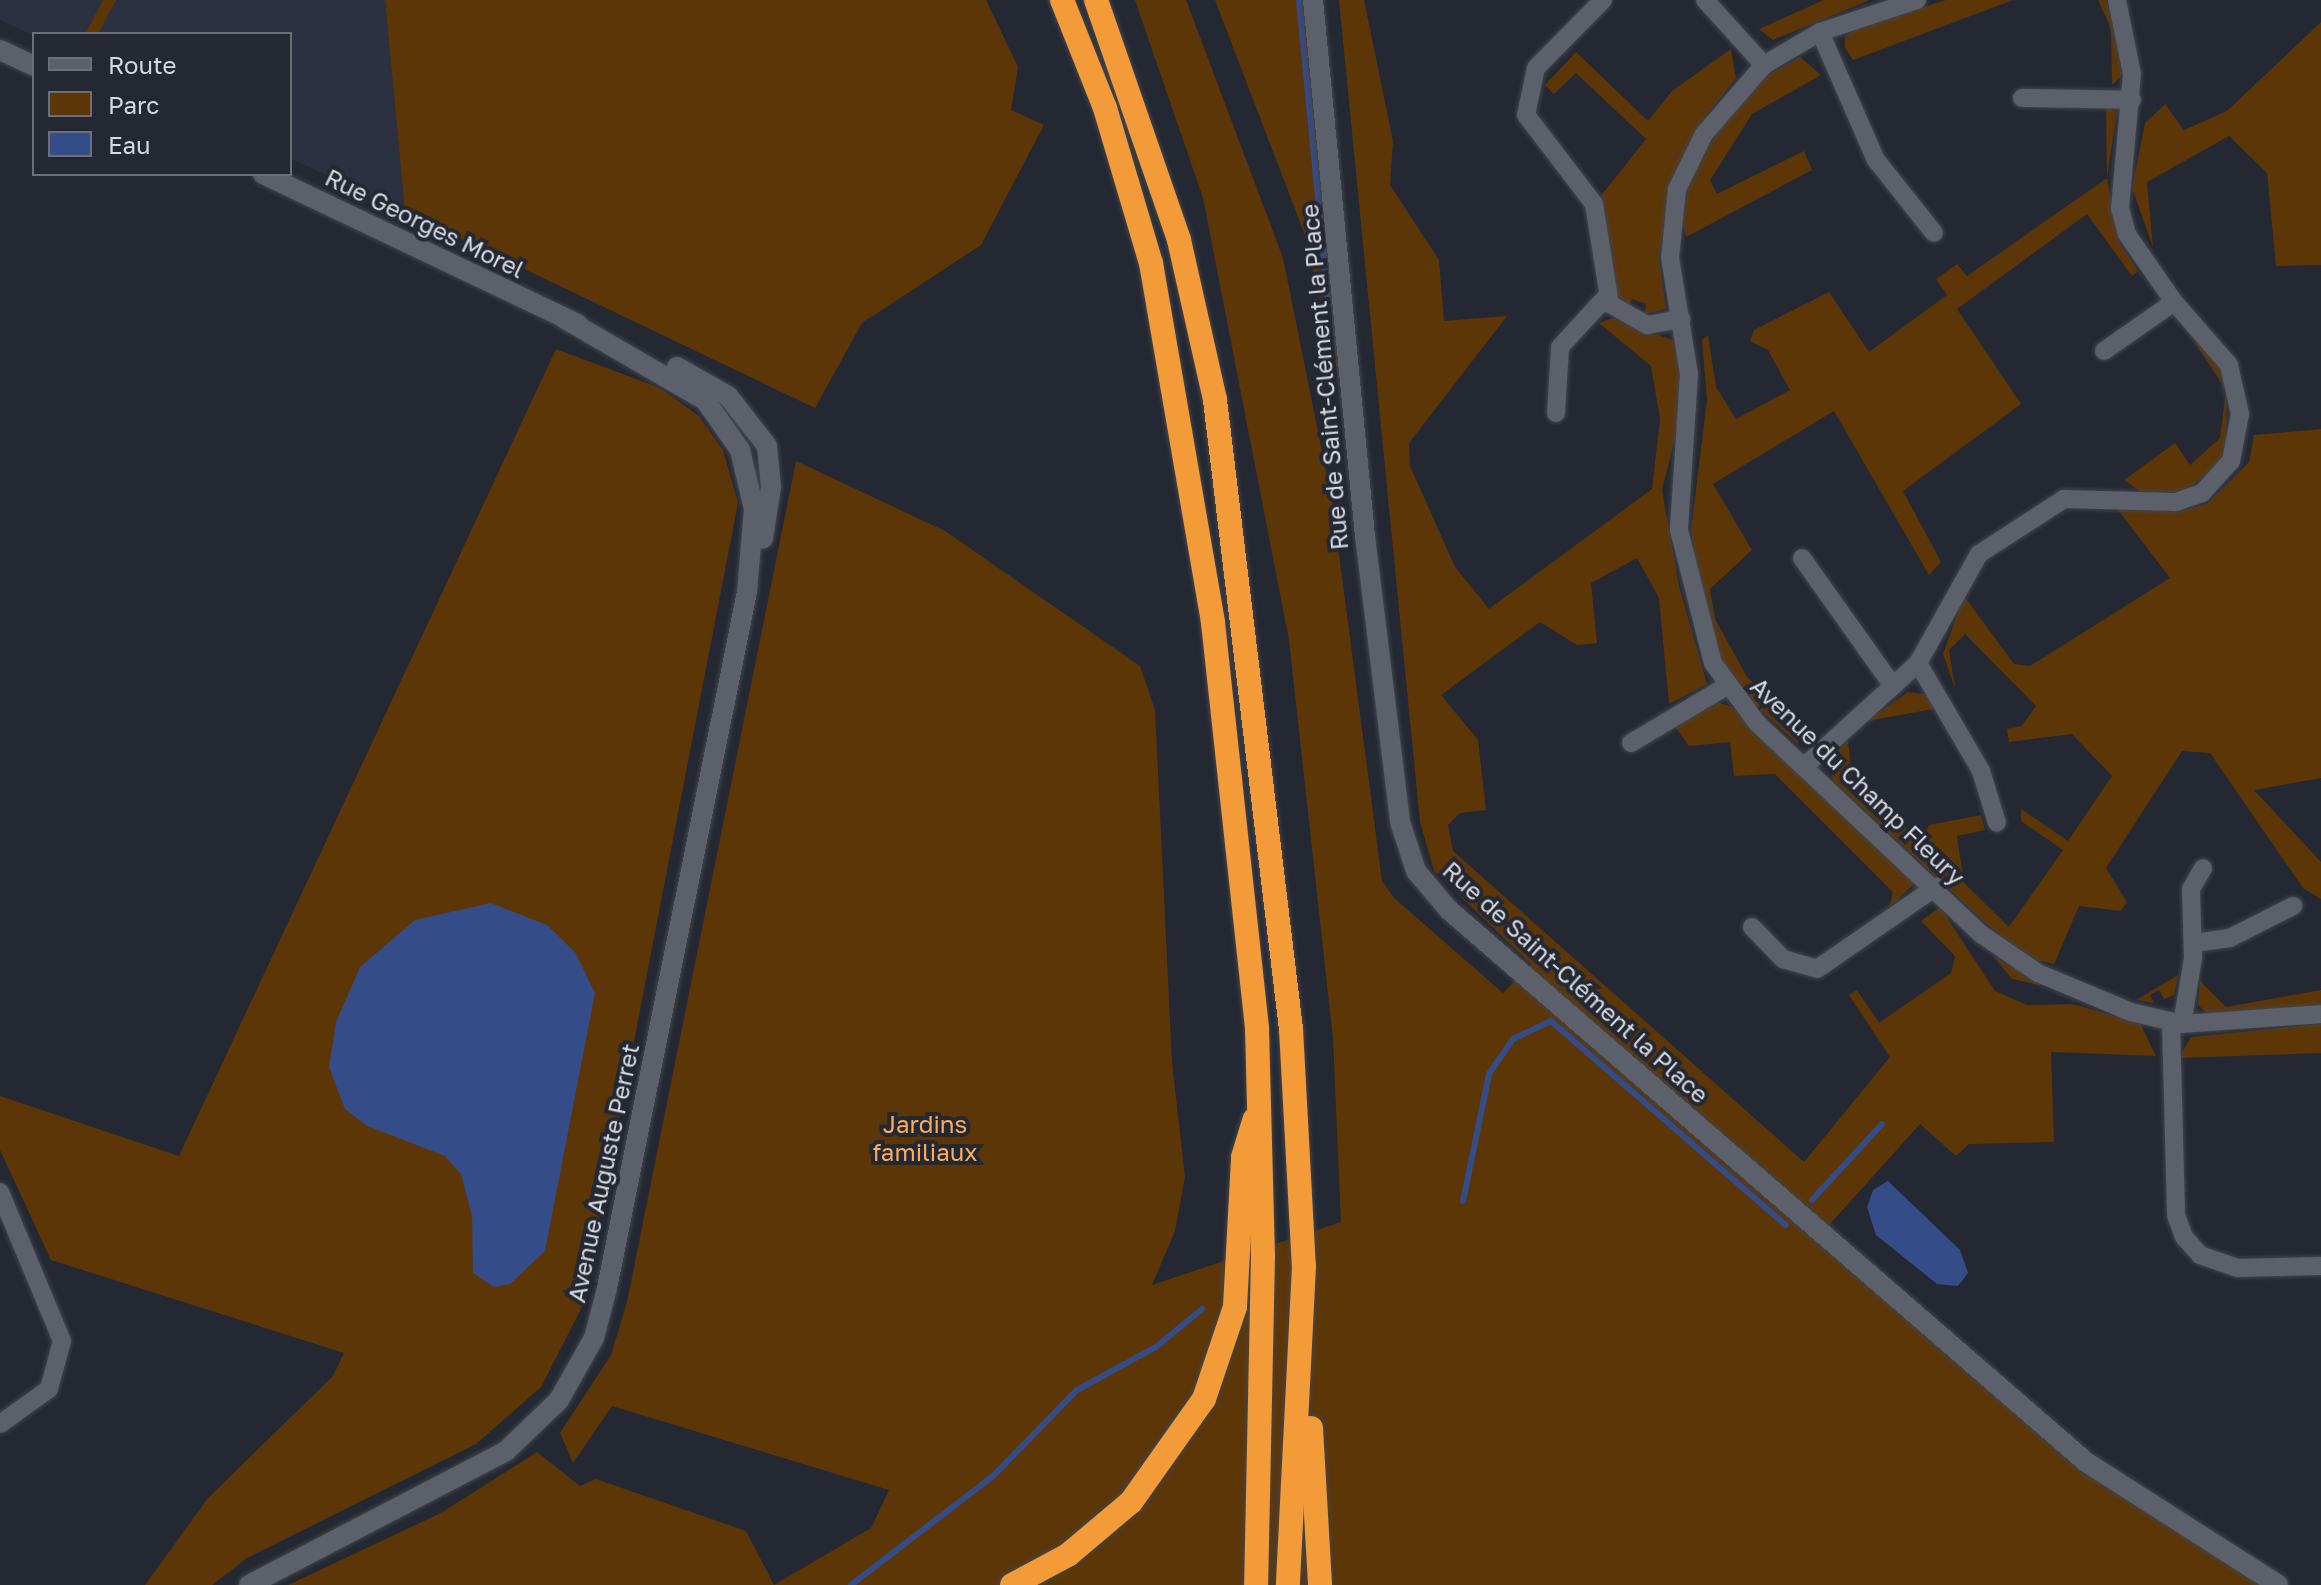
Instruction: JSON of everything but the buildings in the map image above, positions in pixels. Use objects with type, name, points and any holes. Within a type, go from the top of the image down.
[{"type":"highway","points":[[1062,0],[1105,108],[1151,263],[1183,412],[1213,623],[1260,1099],[1256,1585]]},
{"type":"highway","points":[[1096,0],[1179,240],[1215,400],[1291,1029],[1303,1363],[1320,1585]]},
{"type":"highway","points":[[1012,1585],[1068,1555],[1131,1502],[1204,1399],[1235,1307],[1243,1157],[1260,1099]]},
{"type":"highway","points":[[1288,1585],[1303,1363]]},
{"type":"street","name":"Rue de Saint-Clément la Place","points":[[1313,0],[1365,536],[1400,822],[1416,871],[1449,910],[2062,1443],[2149,1507],[2278,1585]]},
{"type":"street","points":[[1556,413],[1560,347],[1605,298],[1594,204],[1535,132],[1525,102],[1544,56],[1603,0]]},
{"type":"street","points":[[1705,0],[1764,65]]},
{"type":"street","name":"Avenue du Champ Fleury","points":[[1917,0],[1820,32],[1764,65],[1704,134],[1677,189],[1669,243],[1689,393],[1679,530],[1691,590],[1725,687],[1992,944],[2038,973],[2176,1023],[2321,1014]]},
{"type":"street","points":[[1806,765],[1918,663],[1971,563],[2044,509],[2086,495],[2176,502],[2223,474],[2239,431],[2235,381],[2211,337],[2174,302],[2127,234],[2120,208],[2132,100],[2117,0]]},
{"type":"street","points":[[1820,32],[1876,160],[1934,233]]},
{"type":"street","points":[[0,50],[32,65]]},
{"type":"street","points":[[2022,98],[2132,100]]},
{"type":"street","name":"Rue Georges Morel","points":[[267,176],[565,319],[717,387],[767,446]]},
{"type":"street","points":[[1605,298],[1647,325],[1681,319]]},
{"type":"street","points":[[2104,351],[2174,302]]},
{"type":"street","name":"Rue Georges Morel","points":[[565,319],[688,386],[740,450]]},
{"type":"street","name":"Avenue Auguste Perret","points":[[249,1585],[506,1451],[559,1400],[594,1338],[747,592],[770,502],[767,446]]},
{"type":"street","name":"Avenue Auguste Perret","points":[[740,450],[754,509],[747,592]]},
{"type":"street","points":[[1802,558],[1893,686]]},
{"type":"street","points":[[1918,663],[1981,771],[1997,823]]},
{"type":"street","points":[[1631,743],[1725,687]]},
{"type":"street","points":[[2203,868],[2191,889],[2194,943],[2176,1023],[2176,1215],[2184,1237],[2200,1255],[2237,1268],[2321,1266]]},
{"type":"street","points":[[1752,927],[1783,959],[1817,969],[1936,887]]},
{"type":"street","points":[[2194,943],[2230,938],[2293,906]]},
{"type":"street","points":[[0,1192],[62,1341],[55,1379],[32,1406],[0,1424]]},
{"type":"shaded area","points":[[0,0],[385,0],[405,212],[292,159],[292,32],[32,32],[32,35],[0,20]]},
{"type":"green space","points":[[103,0],[116,0],[99,32],[86,32]]},
{"type":"green space","points":[[385,0],[986,0],[1018,67],[1011,110],[1044,125],[981,245],[862,323],[815,408],[405,212]]},
{"type":"green space","name":"Jardins familiaux","points":[[1135,0],[1186,0],[1283,258],[1332,501],[1382,881],[1394,898],[1503,993],[1531,964],[1434,871],[1420,822],[1339,0],[1364,0],[1393,141],[1390,185],[1439,260],[1444,321],[1507,316],[1409,443],[1410,466],[1455,567],[1489,609],[1652,489],[1660,419],[1651,366],[1599,323],[1613,318],[1680,343],[1682,410],[1662,490],[1679,586],[1707,684],[1669,704],[1659,598],[1637,558],[1591,583],[1597,643],[1577,645],[1540,622],[1441,695],[1478,740],[1486,810],[1460,813],[1448,825],[1453,851],[1804,1162],[1890,1057],[1849,995],[1857,990],[1879,1023],[1951,973],[1955,956],[1921,921],[1940,907],[1995,991],[2027,1005],[2072,1004],[2140,1023],[2156,1056],[2051,1052],[2054,1142],[1969,1144],[1956,1156],[1920,1124],[1821,1234],[1961,1356],[2260,1585],[774,1585],[871,1528],[889,1490],[612,1406],[573,1463],[560,1433],[611,1355],[627,1302],[796,461],[945,531],[1140,666],[1155,710],[1172,1063],[1185,1177],[1175,1231],[1152,1285],[1341,1222],[1333,1039],[1289,640],[1203,198]]},
{"type":"green space","points":[[1215,0],[1305,0],[1341,386],[1303,230]]},
{"type":"green space","points":[[1824,0],[1870,0],[1773,40],[1759,29]]},
{"type":"green space","points":[[1946,0],[2013,0],[1853,60],[1845,48],[1845,37],[1858,27]]},
{"type":"green space","points":[[2098,0],[2106,0],[2116,26],[2122,75],[2112,85],[2111,29]]},
{"type":"green space","points":[[2321,22],[2321,265],[2276,266],[2267,173],[2229,136],[2147,182],[2153,247],[2132,188],[2145,123],[2165,104],[2184,130],[2227,111]]},
{"type":"green space","points":[[1731,49],[1736,78],[1705,117],[1670,187],[1659,258],[1666,309],[1645,314],[1646,304],[1632,299],[1629,306],[1616,295],[1600,197],[1646,139],[1576,73],[1554,94],[1545,85],[1576,52],[1648,121],[1672,91]]},
{"type":"green space","points":[[1800,57],[1821,75],[1752,114],[1710,180],[1717,194],[1804,151],[1812,170],[1686,237],[1680,209],[1698,159],[1756,82]]},
{"type":"green space","points":[[2106,106],[2117,112],[2107,178]]},
{"type":"green space","points":[[2107,178],[2120,244],[2138,271],[2132,276],[2087,214],[1957,309],[2021,404],[1903,491],[1941,562],[1929,575],[1834,411],[1713,484],[1752,550],[1710,589],[1715,619],[1747,677],[1808,733],[1797,743],[1743,694],[1721,660],[1696,569],[1691,530],[1707,400],[1702,340],[1708,335],[1716,387],[1736,419],[1790,390],[1768,350],[1750,341],[1754,330],[1829,292],[1869,352],[1947,295],[1936,279],[1957,264],[1967,276]]},
{"type":"green space","points":[[2183,325],[2202,337],[2227,379],[2226,458],[2184,492],[2141,492],[2124,480],[2175,443],[2190,465],[2220,438],[2226,390]]},
{"type":"green space","points":[[556,349],[660,388],[699,416],[723,450],[738,503],[583,1305],[541,1387],[476,1444],[247,1558],[212,1585],[145,1585],[208,1498],[333,1376],[344,1353],[51,1260],[0,1150],[0,1096],[179,1156]]},
{"type":"green space","points":[[2321,429],[2321,778],[2254,790],[2321,862],[2321,899],[2303,888],[2210,753],[2182,751],[2106,868],[2127,902],[2121,911],[2079,906],[2054,964],[2036,960],[1992,929],[1833,781],[1828,760],[1848,740],[1852,777],[1920,842],[1929,825],[1981,815],[1985,830],[1957,836],[1964,883],[2009,927],[2063,850],[2021,821],[2021,809],[2068,841],[2112,776],[2072,734],[2009,742],[2007,729],[2022,726],[2036,706],[1965,634],[1949,650],[1955,688],[1943,654],[1964,596],[2014,664],[2030,666],[2170,578],[2115,506],[2183,510],[2207,504],[2249,462],[2254,435]]},
{"type":"green space","points":[[1908,692],[1925,694],[1939,708],[1867,721]]},
{"type":"green space","points":[[1717,702],[1732,707],[1916,882],[1889,908],[1893,892],[1775,774],[1734,776],[1730,742],[1689,746],[1674,725]]},
{"type":"green space","points":[[1993,956],[2041,983],[2040,985],[2012,979]]},
{"type":"green space","points":[[2178,975],[2174,995],[2164,999],[2159,990],[2150,995],[2154,1003],[2136,1000]]},
{"type":"green space","points":[[2200,981],[2226,1007],[2321,990],[2321,1005],[2208,1014],[2198,1005]]},
{"type":"green space","points":[[2321,1024],[2321,1053],[2179,1058],[2191,1037]]},
{"type":"green space","points":[[537,1452],[580,1486],[596,1479],[746,1531],[774,1585],[288,1585],[441,1513]]},
{"type":"water","points":[[491,903],[547,925],[575,952],[595,993],[545,1251],[510,1284],[494,1287],[473,1273],[472,1216],[461,1174],[445,1156],[367,1126],[345,1109],[329,1067],[336,1022],[360,967],[415,920]]},
{"type":"water","points":[[1888,1181],[1960,1250],[1968,1273],[1958,1286],[1937,1284],[1876,1235],[1867,1207],[1873,1190]]},
{"type":"waterway","points":[[1299,0],[1333,354]]},
{"type":"waterway","points":[[1463,1201],[1489,1074],[1513,1039],[1551,1021],[1786,1225]]},
{"type":"waterway","points":[[1812,1200],[1882,1124]]},
{"type":"waterway","points":[[851,1585],[993,1476],[1077,1390],[1156,1347],[1202,1309]]}]
